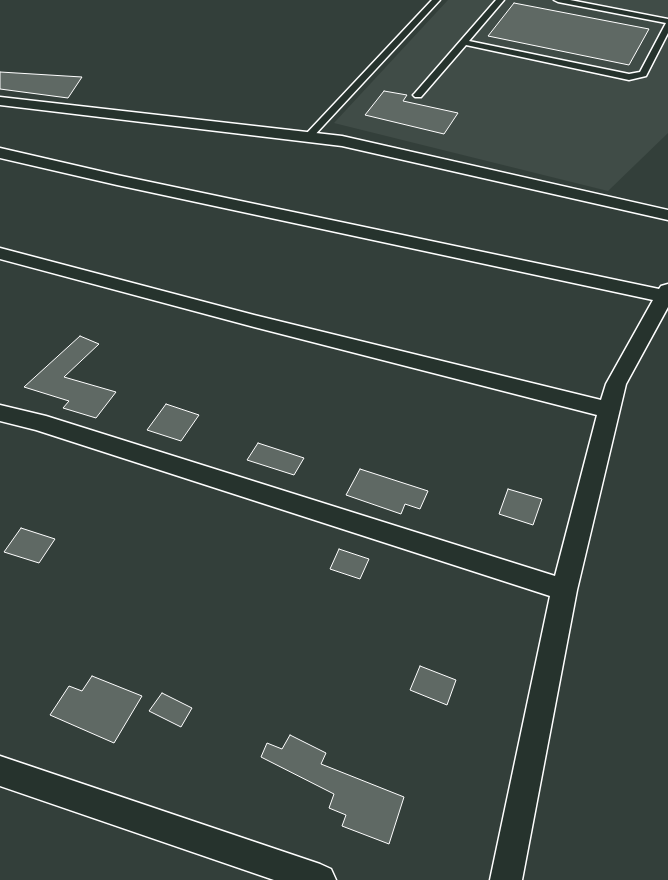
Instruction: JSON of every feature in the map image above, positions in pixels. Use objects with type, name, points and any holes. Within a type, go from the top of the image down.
[{"type":"street","points":[[0,101],[342,141],[668,215]]},
{"type":"street","points":[[0,153],[117,180],[666,293],[616,384],[564,590],[506,880]]},
{"type":"street","points":[[0,253],[254,321],[610,410]]},
{"type":"street","points":[[0,413],[38,422],[564,590]]},
{"type":"street","points":[[0,771],[320,880]]},
{"type":"lane","points":[[308,137],[436,0]]},
{"type":"lane","points":[[418,95],[500,0]]},
{"type":"lane","points":[[558,0],[668,21]]},
{"type":"lane","points":[[463,42],[629,76],[643,74],[668,25]]},
{"type":"shaded area","points":[[448,0],[668,0],[668,133],[608,191],[334,123]]},
{"type":"building","points":[[514,3],[649,29],[629,65],[488,36]]},
{"type":"building","points":[[0,72],[82,77],[68,98],[0,89]]},
{"type":"building","points":[[384,91],[407,95],[403,101],[458,113],[444,134],[365,115]]},
{"type":"building","points":[[80,336],[99,344],[64,377],[116,392],[96,418],[63,408],[69,401],[24,387]]},
{"type":"building","points":[[166,404],[199,415],[181,441],[147,430]]},
{"type":"building","points":[[258,443],[304,458],[294,475],[247,460]]},
{"type":"building","points":[[360,469],[428,491],[420,509],[405,504],[401,514],[346,495]]},
{"type":"building","points":[[508,489],[542,499],[533,525],[499,514]]},
{"type":"building","points":[[21,528],[55,539],[39,563],[4,552]]},
{"type":"building","points":[[339,549],[369,559],[360,579],[330,569]]},
{"type":"building","points":[[420,666],[456,680],[447,705],[410,690]]},
{"type":"building","points":[[92,676],[142,696],[114,743],[50,715],[69,686],[82,691]]},
{"type":"building","points":[[162,693],[192,708],[181,727],[149,711]]},
{"type":"building","points":[[290,735],[326,753],[321,764],[404,797],[389,844],[342,826],[346,815],[329,808],[334,794],[261,757],[267,743],[282,749]]}]
